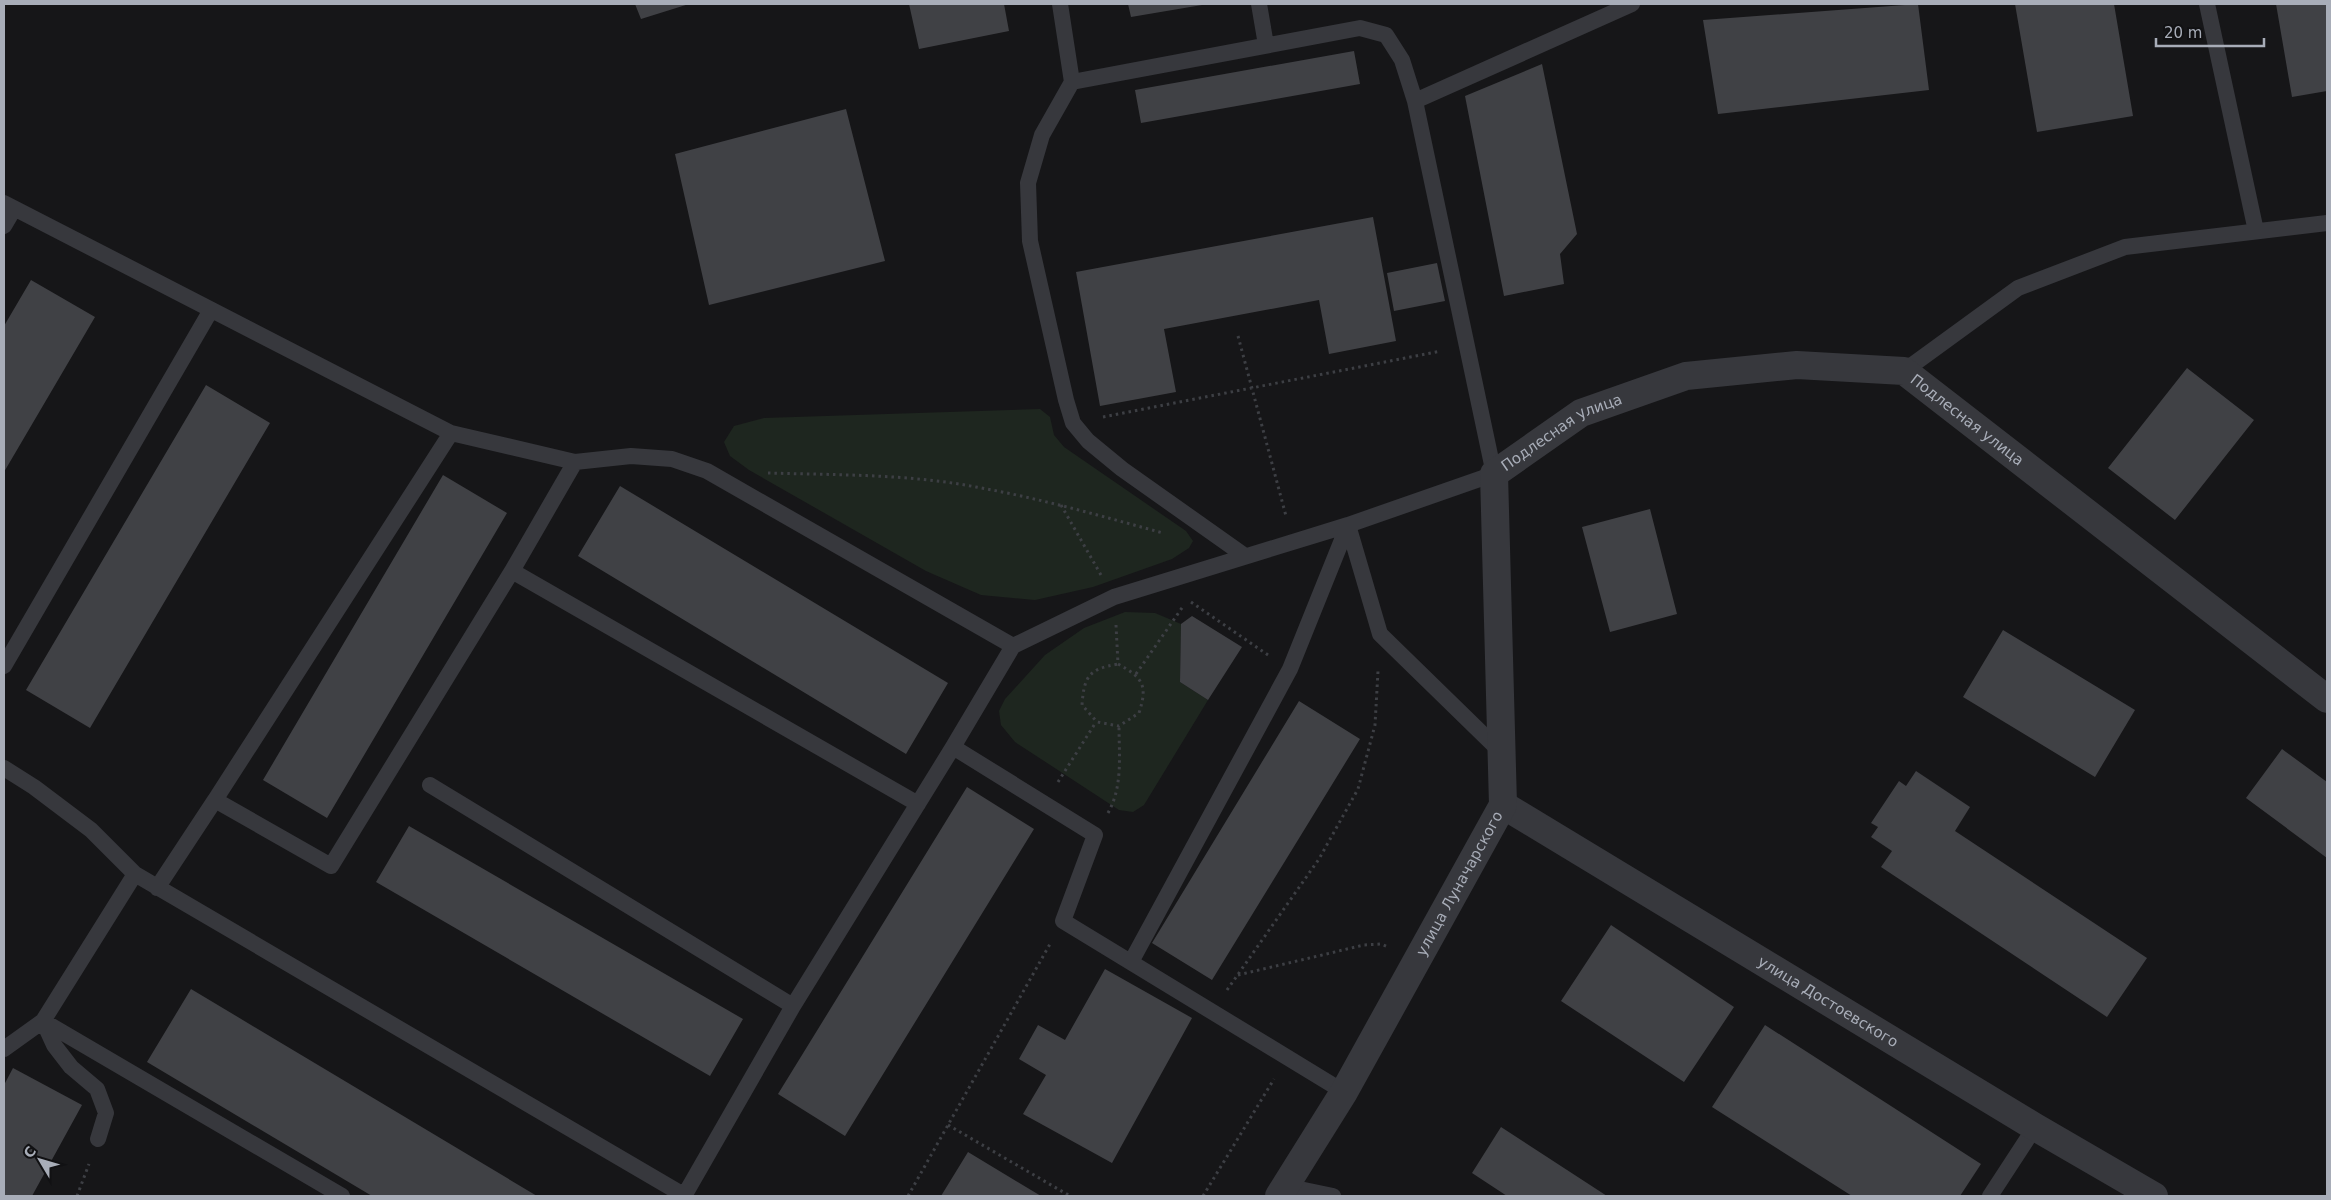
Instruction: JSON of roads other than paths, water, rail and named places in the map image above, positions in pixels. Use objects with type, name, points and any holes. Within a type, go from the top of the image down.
[{"type":"street","name":"Подлесная улица","points":[[1494,474],[1580,414],[1686,376],[1797,365],[1904,371],[2327,699]]},
{"type":"street","name":"улица Луначарского","points":[[1282,1191],[1344,1092],[1503,805],[1494,474]]},
{"type":"street","name":"улица Достоевского","points":[[1503,805],[2035,1127],[2154,1196]]},
{"type":"lane","points":[[1060,4],[1072,82],[1042,135],[1028,183],[1030,240],[1066,400],[1073,423],[1088,441],[1122,469],[1245,556]]},
{"type":"lane","points":[[1259,4],[1266,45]]},
{"type":"lane","points":[[1415,101],[1632,4]]},
{"type":"lane","points":[[2207,4],[2256,231]]},
{"type":"lane","points":[[4,768],[34,787],[91,830],[135,874],[157,888],[685,1196],[793,1006],[954,747],[1013,646],[1114,597],[1348,525],[1494,474],[1415,101],[1402,60],[1386,35],[1360,28],[1072,82]]},
{"type":"lane","points":[[4,226],[9,206],[451,433],[575,462],[631,456],[672,459],[707,471],[1013,646]]},
{"type":"lane","points":[[1904,371],[2018,288],[2125,247],[2327,223]]},
{"type":"lane","points":[[4,666],[211,310]]},
{"type":"lane","points":[[157,888],[451,433]]},
{"type":"lane","points":[[215,800],[331,866],[512,570],[575,462]]},
{"type":"lane","points":[[1348,525],[1380,634],[1502,752]]},
{"type":"lane","points":[[1131,962],[1290,669],[1348,525]]},
{"type":"lane","points":[[512,570],[918,804]]},
{"type":"lane","points":[[954,747],[1095,835],[1063,920],[1344,1092]]},
{"type":"lane","points":[[430,785],[793,1006]]},
{"type":"lane","points":[[4,1049],[43,1020],[135,874]]},
{"type":"lane","points":[[43,1020],[60,1052],[71,1067],[97,1089],[106,1113],[98,1139]]},
{"type":"lane","points":[[43,1020],[342,1196]]},
{"type":"lane","points":[[1990,1196],[2035,1127]]},
{"type":"lane","points":[[1282,1191],[1333,1196]]}]
